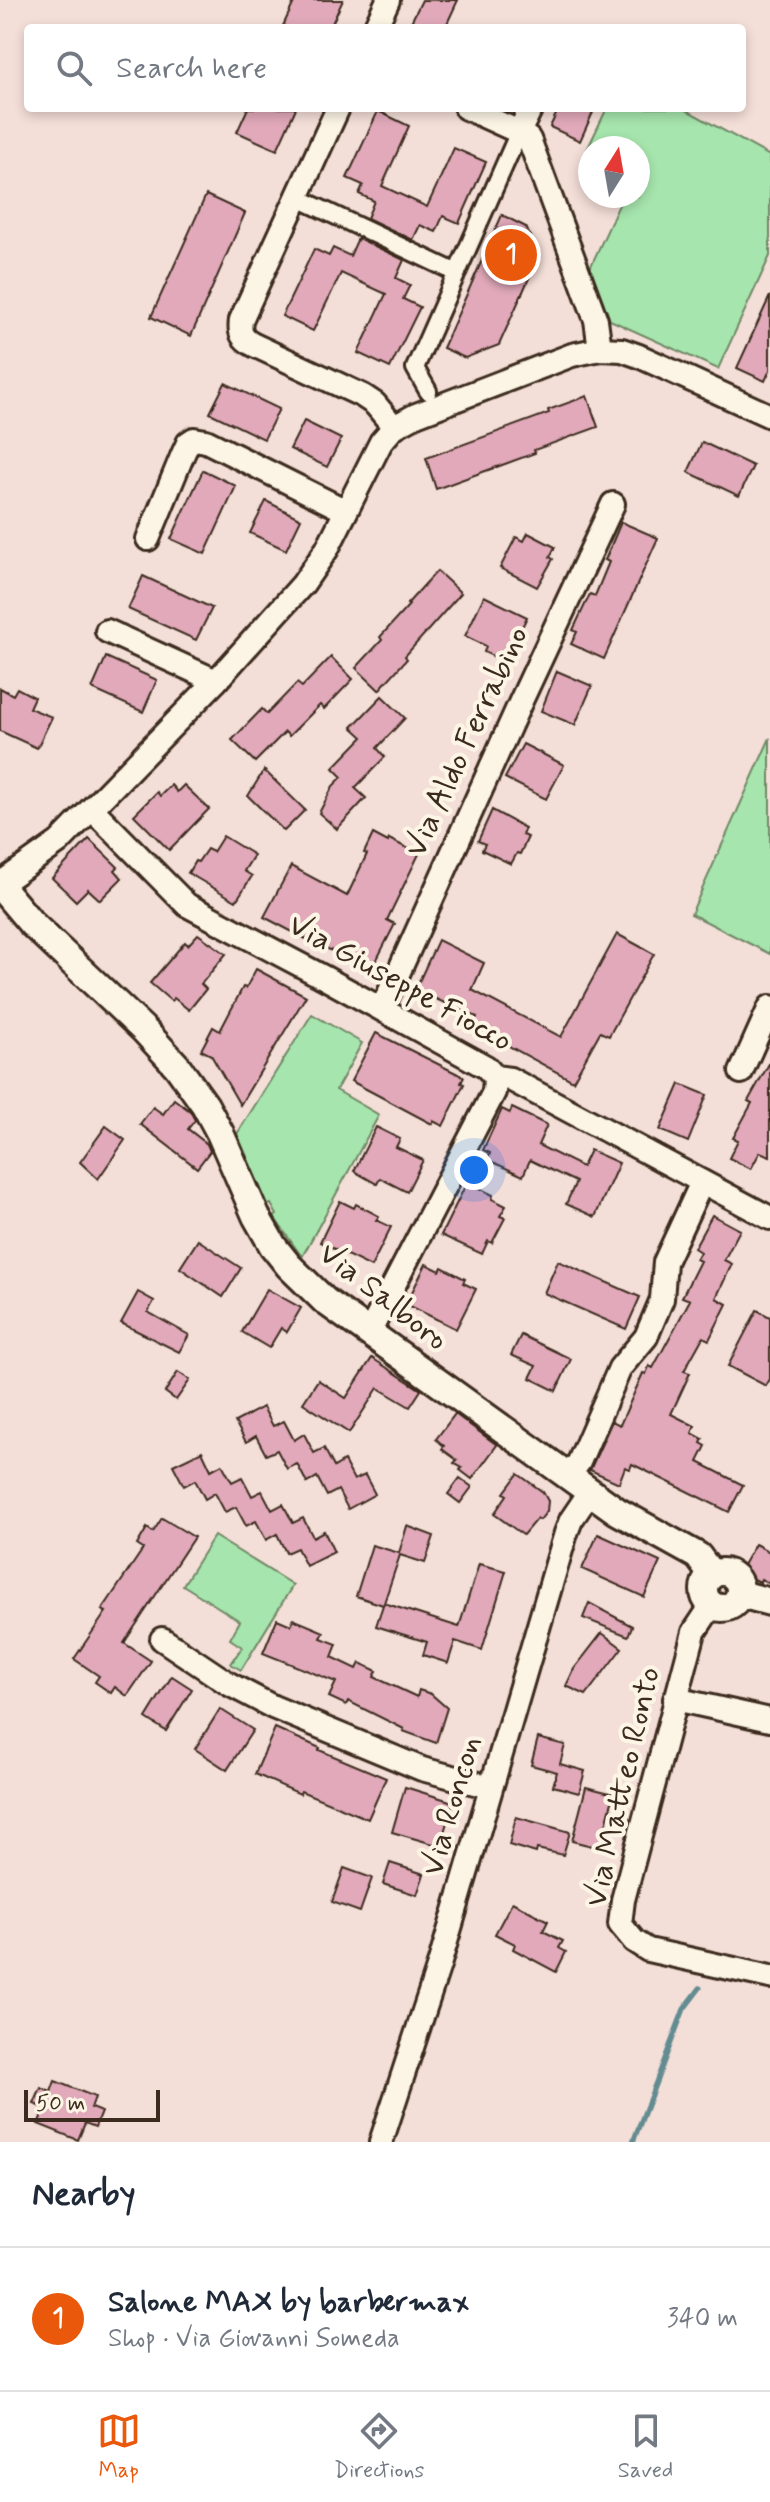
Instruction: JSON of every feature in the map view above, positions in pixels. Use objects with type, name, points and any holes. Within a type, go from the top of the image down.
[{"type":"street","points":[[377,24],[388,0]]},
{"type":"street","points":[[336,112],[241,320],[241,334],[254,345],[363,396],[375,404],[394,427]]},
{"type":"street","points":[[475,112],[529,139],[596,320],[600,349]]},
{"type":"street","points":[[428,391],[415,368],[529,112]]},
{"type":"street","points":[[298,198],[457,273]]},
{"type":"street","points":[[0,885],[59,842],[216,681],[303,584],[327,549],[381,442],[394,427],[416,415],[572,355],[600,349],[622,350],[639,356],[770,416]]},
{"type":"street","points":[[148,539],[188,443],[194,439],[206,441],[346,511]]},
{"type":"street","name":"Via Aldo Ferrabino","points":[[382,1009],[613,504]]},
{"type":"street","points":[[107,631],[216,681]]},
{"type":"street","name":"Via Giuseppe Fiocco","points":[[92,809],[187,905],[486,1067],[495,1077],[510,1079],[770,1218]]},
{"type":"street","name":"Via Salboro","points":[[0,885],[31,923],[177,1066],[205,1105],[220,1133],[273,1246],[325,1301],[617,1511],[698,1556],[712,1575],[724,1572],[733,1576],[739,1584],[740,1594],[770,1602]]},
{"type":"street","points":[[741,1072],[770,1007]]},
{"type":"street","points":[[369,1333],[494,1092],[495,1077]]},
{"type":"street","points":[[568,1477],[579,1462],[620,1368],[646,1337],[662,1299],[665,1262],[702,1182]]},
{"type":"street","name":"Via Roncon","points":[[381,2142],[440,1962],[566,1533],[590,1492]]},
{"type":"street","points":[[712,1575],[704,1590],[712,1605],[729,1607],[740,1594]]},
{"type":"street","name":"Via Matteo Ronto","points":[[712,1605],[694,1632],[623,1900],[620,1924],[634,1941],[648,1950],[770,1977]]},
{"type":"street","points":[[162,1639],[229,1684],[273,1707],[422,1769],[490,1787]]},
{"type":"street","points":[[675,1699],[770,1720]]},
{"type":"green space","points":[[605,112],[690,112],[770,156],[770,256],[718,369],[610,320],[590,268],[618,208],[650,208],[650,136],[594,136]]},
{"type":"green space","points":[[770,738],[770,954],[691,914]]},
{"type":"green space","points":[[312,1014],[362,1043],[336,1090],[379,1115],[302,1257],[274,1217],[277,1215],[271,1204],[268,1205],[237,1134]]},
{"type":"green space","points":[[214,1536],[293,1585],[241,1670],[231,1664],[242,1647],[230,1639],[240,1621],[183,1585]]},
{"type":"building","points":[[295,0],[343,0],[332,24],[284,24]]},
{"type":"building","points":[[422,0],[458,0],[447,24],[410,24]]},
{"type":"building","points":[[246,112],[294,112],[277,150],[237,132]]},
{"type":"building","points":[[378,112],[409,126],[382,186],[427,207],[454,148],[486,162],[459,223],[443,216],[436,232],[420,225],[413,240],[367,218],[374,201],[359,194],[363,185],[347,178]]},
{"type":"building","points":[[557,112],[593,112],[578,140],[550,127]]},
{"type":"building","points":[[206,195],[245,213],[191,336],[151,317]]},
{"type":"building","points":[[502,215],[526,227],[539,256],[499,345],[465,358],[443,348]]},
{"type":"building","points":[[358,238],[404,260],[396,278],[410,285],[403,299],[420,307],[390,368],[358,353],[386,294],[341,273],[313,331],[282,316],[314,249],[329,256],[333,248],[350,256]]},
{"type":"building","points":[[770,296],[770,370],[765,381],[737,368]]},
{"type":"building","points":[[225,383],[279,409],[264,439],[210,413]]},
{"type":"building","points":[[587,396],[598,427],[436,489],[426,458]]},
{"type":"building","points":[[304,421],[341,439],[327,467],[290,449]]},
{"type":"building","points":[[702,442],[753,466],[739,496],[688,472]]},
{"type":"building","points":[[203,470],[236,486],[205,554],[171,539]]},
{"type":"building","points":[[266,501],[301,519],[286,550],[250,533]]},
{"type":"building","points":[[621,522],[658,538],[604,659],[571,644],[577,632],[573,630],[590,594],[595,596],[609,562],[605,560]]},
{"type":"building","points":[[528,533],[555,547],[550,557],[553,559],[537,587],[500,568],[516,537],[524,541]]},
{"type":"building","points":[[437,571],[461,593],[379,690],[356,668]]},
{"type":"building","points":[[143,576],[212,608],[196,640],[128,609]]},
{"type":"building","points":[[484,596],[527,617],[505,662],[484,652],[486,646],[465,636]]},
{"type":"building","points":[[106,657],[157,680],[143,712],[92,689]]},
{"type":"building","points":[[331,657],[353,679],[324,709],[320,705],[289,736],[285,732],[255,762],[232,740],[262,709],[267,714],[297,683],[302,687]]},
{"type":"building","points":[[557,671],[592,686],[575,725],[541,711]]},
{"type":"building","points":[[0,688],[13,695],[17,688],[34,697],[29,708],[52,717],[37,748],[0,731]]},
{"type":"building","points":[[382,696],[405,718],[377,748],[385,757],[355,788],[366,798],[337,829],[319,813],[333,786],[342,777],[333,768],[363,737],[352,727]]},
{"type":"building","points":[[523,744],[564,765],[546,799],[505,778]]},
{"type":"building","points":[[264,770],[305,810],[284,831],[248,796]]},
{"type":"building","points":[[171,785],[177,792],[184,785],[209,809],[169,850],[134,815],[157,792],[160,796]]},
{"type":"building","points":[[492,810],[525,828],[522,835],[528,837],[511,864],[482,850],[485,844],[478,841]]},
{"type":"building","points":[[373,834],[419,854],[387,920],[395,924],[372,969],[264,917],[291,866],[347,896]]},
{"type":"building","points":[[223,836],[254,855],[244,871],[252,876],[236,901],[188,873],[207,849],[213,852]]},
{"type":"building","points":[[89,839],[118,867],[115,870],[122,878],[100,900],[88,889],[76,901],[52,878]]},
{"type":"building","points":[[198,934],[226,954],[201,984],[206,989],[189,1010],[174,998],[171,1001],[150,983],[185,942],[188,945]]},
{"type":"building","points":[[617,934],[654,954],[609,1036],[600,1032],[573,1081],[472,1026],[477,1017],[415,990],[438,940],[484,963],[472,990],[561,1037]]},
{"type":"building","points":[[256,969],[306,996],[240,1105],[211,1055],[201,1050],[213,1027],[220,1031]]},
{"type":"building","points":[[376,1033],[464,1077],[461,1083],[464,1084],[443,1126],[433,1121],[432,1124],[351,1081]]},
{"type":"building","points":[[770,1062],[770,1156],[760,1152],[751,1169],[729,1158],[738,1140],[733,1138],[752,1103],[748,1101]]},
{"type":"building","points":[[680,1084],[707,1095],[688,1142],[660,1130]]},
{"type":"building","points":[[174,1099],[190,1111],[195,1120],[188,1129],[207,1144],[210,1151],[197,1168],[140,1124],[153,1107],[163,1114]]},
{"type":"building","points":[[512,1108],[547,1125],[538,1145],[582,1167],[590,1150],[619,1163],[595,1217],[566,1204],[576,1182],[530,1160],[523,1176],[488,1160],[490,1153],[483,1150],[502,1109],[510,1113]]},
{"type":"building","points":[[106,1126],[125,1140],[98,1179],[80,1162]]},
{"type":"building","points":[[376,1127],[400,1139],[396,1147],[423,1160],[407,1192],[380,1178],[377,1184],[354,1171]]},
{"type":"building","points":[[467,1182],[493,1195],[492,1199],[506,1206],[500,1216],[505,1218],[492,1243],[488,1241],[482,1254],[441,1235]]},
{"type":"building","points":[[340,1201],[354,1208],[356,1204],[379,1216],[376,1220],[391,1227],[371,1267],[320,1242]]},
{"type":"building","points":[[712,1215],[740,1230],[724,1260],[732,1264],[716,1298],[727,1304],[709,1340],[703,1337],[684,1371],[690,1373],[671,1414],[695,1426],[692,1433],[703,1439],[701,1443],[706,1446],[698,1462],[743,1485],[729,1512],[632,1464],[630,1469],[625,1467],[619,1483],[590,1470],[612,1421],[620,1425],[643,1373],[646,1374],[649,1366],[653,1368],[690,1300],[682,1297],[700,1261],[696,1259],[700,1252],[694,1248]]},
{"type":"building","points":[[198,1240],[241,1268],[223,1297],[180,1268]]},
{"type":"building","points":[[558,1261],[640,1297],[626,1329],[544,1293]]},
{"type":"building","points":[[426,1264],[440,1271],[442,1267],[465,1279],[463,1283],[476,1289],[456,1329],[406,1304]]},
{"type":"building","points":[[267,1289],[301,1308],[287,1332],[281,1328],[269,1348],[242,1332]]},
{"type":"building","points":[[138,1292],[154,1301],[148,1312],[189,1335],[179,1352],[121,1323]]},
{"type":"building","points":[[757,1310],[770,1317],[770,1379],[766,1386],[728,1366]]},
{"type":"building","points":[[521,1335],[571,1359],[556,1391],[530,1378],[536,1366],[511,1355]]},
{"type":"building","points":[[372,1358],[421,1390],[410,1407],[378,1388],[349,1433],[303,1403],[318,1380],[346,1398]]},
{"type":"building","points":[[178,1372],[190,1380],[176,1400],[165,1392]]},
{"type":"building","points":[[263,1407],[273,1426],[284,1421],[294,1440],[304,1434],[314,1453],[324,1448],[334,1467],[344,1461],[354,1480],[365,1475],[375,1494],[348,1509],[338,1490],[327,1496],[317,1477],[307,1483],[297,1464],[287,1469],[277,1450],[266,1455],[256,1436],[246,1442],[235,1422]]},
{"type":"building","points":[[455,1414],[497,1445],[472,1479],[460,1470],[462,1468],[454,1463],[457,1460],[442,1449],[444,1446],[436,1439]]},
{"type":"building","points":[[202,1451],[211,1470],[222,1464],[232,1482],[242,1477],[252,1496],[262,1491],[272,1510],[283,1504],[293,1523],[303,1518],[313,1537],[324,1531],[334,1552],[306,1566],[297,1548],[286,1553],[277,1534],[266,1540],[256,1521],[246,1526],[236,1507],[225,1512],[215,1493],[205,1499],[195,1480],[184,1486],[173,1465]]},
{"type":"building","points":[[518,1474],[543,1492],[548,1501],[547,1511],[523,1535],[494,1514]]},
{"type":"building","points":[[460,1478],[472,1487],[460,1503],[448,1494]]},
{"type":"building","points":[[162,1518],[194,1537],[124,1643],[151,1661],[127,1696],[115,1687],[111,1693],[95,1682],[99,1676],[74,1659],[143,1549],[137,1545],[147,1528],[153,1532]]},
{"type":"building","points":[[407,1526],[434,1536],[425,1563],[400,1555],[384,1603],[459,1627],[479,1564],[506,1571],[482,1650],[455,1641],[448,1663],[423,1655],[427,1642],[376,1626],[383,1605],[356,1596],[372,1545],[399,1553]]},
{"type":"building","points":[[598,1534],[660,1562],[644,1597],[582,1569]]},
{"type":"building","points":[[755,1544],[770,1552],[770,1584],[739,1572]]},
{"type":"building","points":[[589,1603],[632,1626],[628,1636],[583,1618]]},
{"type":"building","points":[[277,1619],[291,1625],[293,1619],[324,1632],[321,1638],[337,1644],[332,1657],[357,1669],[360,1663],[377,1671],[374,1677],[417,1697],[419,1690],[431,1694],[447,1708],[436,1743],[403,1731],[348,1701],[346,1705],[329,1697],[336,1682],[263,1653]]},
{"type":"building","points":[[602,1633],[622,1648],[586,1695],[566,1686],[574,1669]]},
{"type":"building","points":[[172,1676],[192,1689],[166,1731],[146,1718]]},
{"type":"building","points":[[220,1709],[253,1730],[227,1770],[195,1749]]},
{"type":"building","points":[[275,1728],[386,1778],[368,1819],[255,1774]]},
{"type":"building","points":[[538,1738],[565,1745],[560,1764],[585,1771],[579,1793],[553,1786],[557,1772],[531,1765]]},
{"type":"building","points":[[405,1787],[453,1802],[440,1846],[392,1832]]},
{"type":"building","points":[[586,1787],[614,1794],[600,1848],[572,1841]]},
{"type":"building","points":[[516,1817],[570,1832],[563,1855],[537,1849],[536,1853],[509,1845]]},
{"type":"building","points":[[390,1863],[424,1874],[417,1895],[383,1884]]},
{"type":"building","points":[[344,1868],[372,1878],[360,1912],[332,1902]]},
{"type":"building","points":[[512,1902],[548,1921],[543,1931],[563,1941],[559,1948],[566,1952],[556,1972],[513,1949],[515,1944],[495,1934]]},
{"type":"building","points":[[55,2081],[95,2097],[91,2108],[101,2112],[95,2127],[85,2123],[78,2140],[38,2124],[45,2108],[34,2104],[41,2088],[51,2092]]},
{"type":"waterway","points":[[633,2142],[684,2009],[700,1988]]},
{"type":"place","name":"Salone MAX by barbermax","points":[[511,255]]}]
